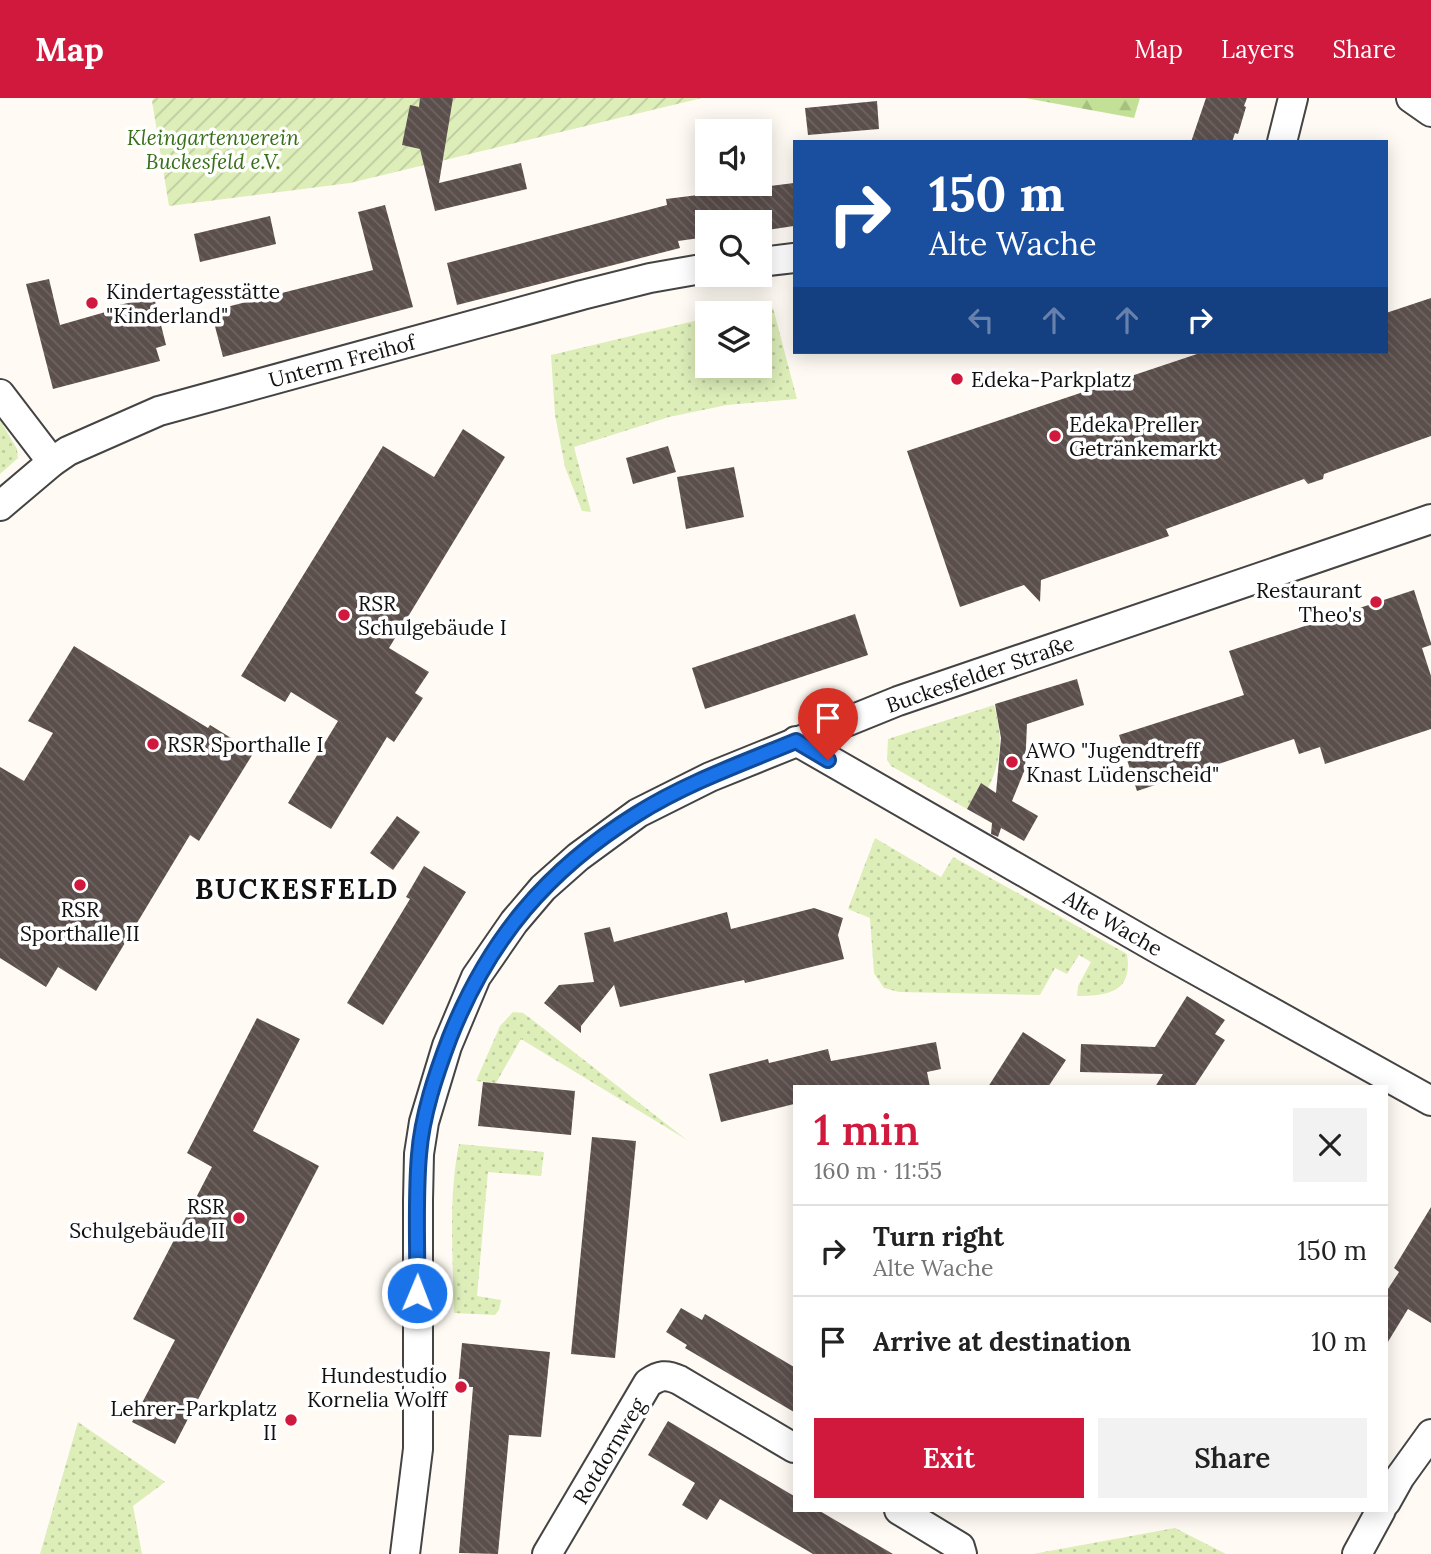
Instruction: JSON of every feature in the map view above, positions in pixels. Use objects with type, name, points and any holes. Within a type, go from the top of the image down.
[{"type":"street","points":[[1282,140],[1293,98]]},
{"type":"street","points":[[772,261],[793,258]]},
{"type":"street","name":"Unterm Freihof","points":[[0,506],[68,451],[137,419],[199,398],[345,361],[593,292],[695,270]]},
{"type":"street","points":[[0,394],[52,462]]},
{"type":"street","name":"Buckesfelder Straße","points":[[405,1554],[418,1449],[419,1154],[424,1122],[438,1072],[483,965],[543,888],[588,849],[638,813],[709,777],[898,701],[1431,519]]},
{"type":"street","name":"Alte Wache","points":[[796,741],[1158,949],[1431,1101]]},
{"type":"street","name":"Rotdornweg","points":[[547,1554],[648,1383],[660,1376],[679,1380],[793,1447]]},
{"type":"street","points":[[1388,1499],[1431,1434]]},
{"type":"street","points":[[902,1512],[960,1547],[962,1554]]},
{"type":"street","points":[[1357,1554],[1380,1512]]},
{"type":"green space","name":"Kleingartenverein Buckesfeld e.V.","points":[[154,98],[702,98],[350,183],[169,206],[152,101]]},
{"type":"green space","points":[[1025,98],[1140,98],[1134,118]]},
{"type":"green space","points":[[772,308],[797,399],[727,405],[669,417],[574,447],[591,512],[582,511],[565,467],[555,415],[551,355],[695,321],[695,378],[772,378]]},
{"type":"green space","points":[[0,420],[17,449],[18,458],[0,474]]},
{"type":"green space","points":[[994,705],[1000,737],[996,767],[988,788],[981,784],[967,809],[891,766],[887,760],[888,739]]},
{"type":"green space","points":[[875,838],[941,877],[953,857],[1127,954],[1128,967],[1122,984],[1108,993],[1077,996],[1078,986],[1091,962],[1079,955],[1067,974],[1055,968],[1040,995],[899,992],[884,988],[874,973],[870,918],[848,909]]},
{"type":"green space","points":[[513,1012],[523,1013],[530,1018],[687,1140],[521,1039],[496,1083],[476,1081],[500,1026]]},
{"type":"green space","points":[[459,1144],[544,1152],[541,1176],[488,1172],[477,1296],[501,1300],[495,1315],[454,1313],[452,1207]]},
{"type":"green space","points":[[78,1422],[165,1482],[133,1506],[142,1554],[40,1554]]},
{"type":"green space","points":[[1175,1528],[1226,1554],[1033,1554]]},
{"type":"building","points":[[420,98],[453,98],[439,183],[521,163],[527,189],[435,211],[420,149],[402,145],[410,105],[419,107]]},
{"type":"building","points":[[1206,98],[1247,98],[1238,134],[1235,133],[1233,140],[1192,140]]},
{"type":"building","points":[[877,101],[879,129],[808,135],[805,108]]},
{"type":"building","points":[[793,183],[793,226],[772,229],[772,210],[695,210],[695,239],[678,241],[680,248],[457,305],[447,263],[667,205],[666,199],[695,195],[772,196],[772,186]]},
{"type":"building","points":[[385,205],[413,307],[223,357],[211,311],[373,270],[358,212]]},
{"type":"building","points":[[270,216],[276,244],[200,262],[194,234]]},
{"type":"building","points":[[49,279],[60,325],[116,309],[115,306],[154,297],[166,345],[156,348],[160,361],[53,389],[26,284]]},
{"type":"building","points":[[1431,298],[1431,436],[1324,474],[1323,479],[1308,484],[1304,479],[1166,529],[1169,536],[1041,580],[1040,602],[1024,585],[960,607],[907,451],[1197,354],[1388,354],[1388,312]]},
{"type":"building","name":"RSR Schulgebäude I","points":[[463,429],[505,457],[389,648],[429,672],[415,693],[423,698],[394,742],[387,737],[331,829],[288,803],[338,721],[291,692],[285,702],[241,676],[383,446],[434,477]]},
{"type":"building","points":[[668,446],[676,472],[633,484],[626,458]]},
{"type":"building","points":[[734,467],[744,517],[686,529],[677,477]]},
{"type":"building","points":[[1414,590],[1431,643],[1422,648],[1431,676],[1431,729],[1325,764],[1320,747],[1299,754],[1294,739],[1137,791],[1119,735],[1244,695],[1229,651]]},
{"type":"building","points":[[855,614],[868,655],[705,709],[692,668]]},
{"type":"building","points":[[74,646],[208,728],[210,725],[254,752],[199,841],[190,835],[96,991],[58,967],[46,987],[0,958],[0,767],[24,781],[53,733],[28,721]]},
{"type":"building","name":"AWO \"Jugendtreff Knast Lüdenscheid\"","points":[[1077,679],[1084,705],[1027,724],[1025,769],[1012,801],[1038,816],[1024,841],[1001,828],[998,837],[991,834],[992,823],[967,809],[981,783],[996,793],[1001,738],[995,704]]},
{"type":"building","points":[[397,816],[420,832],[393,870],[370,853]]},
{"type":"building","points":[[424,866],[466,892],[383,1025],[347,1003],[410,899],[406,897]]},
{"type":"building","points":[[814,908],[843,918],[838,935],[844,959],[745,983],[744,980],[620,1007],[614,985],[581,1026],[581,1033],[544,1003],[559,985],[594,982],[584,933],[610,927],[614,942],[727,912],[731,929]]},
{"type":"building","points":[[1187,996],[1225,1020],[1215,1034],[1225,1040],[1195,1085],[1156,1085],[1163,1074],[1080,1072],[1081,1044],[1155,1047]]},
{"type":"building","name":"RSR Schulgebäude II","points":[[257,1018],[300,1039],[253,1131],[319,1166],[175,1444],[132,1422],[175,1340],[133,1319],[212,1167],[187,1153]]},
{"type":"building","points":[[1023,1032],[1066,1060],[1049,1085],[989,1085]]},
{"type":"building","points":[[936,1042],[941,1069],[927,1072],[930,1085],[793,1085],[793,1104],[721,1122],[709,1074],[768,1059],[769,1063],[828,1049],[831,1061]]},
{"type":"building","points":[[483,1082],[575,1091],[571,1135],[478,1126]]},
{"type":"building","points":[[592,1137],[636,1141],[615,1358],[571,1354]]},
{"type":"building","points":[[1431,1207],[1431,1323],[1408,1309],[1388,1342],[1388,1289],[1399,1272],[1394,1268]]},
{"type":"building","points":[[681,1308],[702,1320],[705,1314],[793,1366],[793,1411],[685,1348],[687,1345],[666,1332]]},
{"type":"building","points":[[462,1343],[550,1352],[541,1437],[509,1435],[498,1554],[459,1553],[473,1387],[458,1387]]},
{"type":"building","points":[[668,1421],[793,1495],[793,1512],[821,1512],[893,1554],[813,1554],[720,1499],[707,1520],[682,1505],[695,1483],[648,1455]]},
{"type":"place","name":"Kindertagesstätte \"Kinderland\"","points":[[92,303]]},
{"type":"place","name":"Edeka-Parkplatz","points":[[957,379]]},
{"type":"place","name":"Edeka Preller Getränkemarkt","points":[[1055,436]]},
{"type":"place","name":"Restaurant Theo's","points":[[1376,602]]},
{"type":"place","name":"RSR Schulgebäude I","points":[[344,615]]},
{"type":"place","name":"RSR Sporthalle I","points":[[153,744]]},
{"type":"place","name":"AWO \"Jugendtreff Knast Lüdenscheid\"","points":[[1012,762]]},
{"type":"place","name":"RSR Sporthalle II","points":[[80,885]]},
{"type":"place","name":"RSR Schulgebäude II","points":[[239,1218]]},
{"type":"place","name":"Hundestudio Kornelia Wolff","points":[[461,1387]]},
{"type":"place","name":"Lehrer-Parkplatz II","points":[[291,1420]]},
{"type":"district","name":"BUCKESFELD","points":[[297,889]]},
{"type":"route","points":[[417,1293],[419,1154],[424,1122],[441,1063],[462,1008],[483,965],[514,922],[562,870],[638,813],[709,777],[796,741],[828,760]]}]
